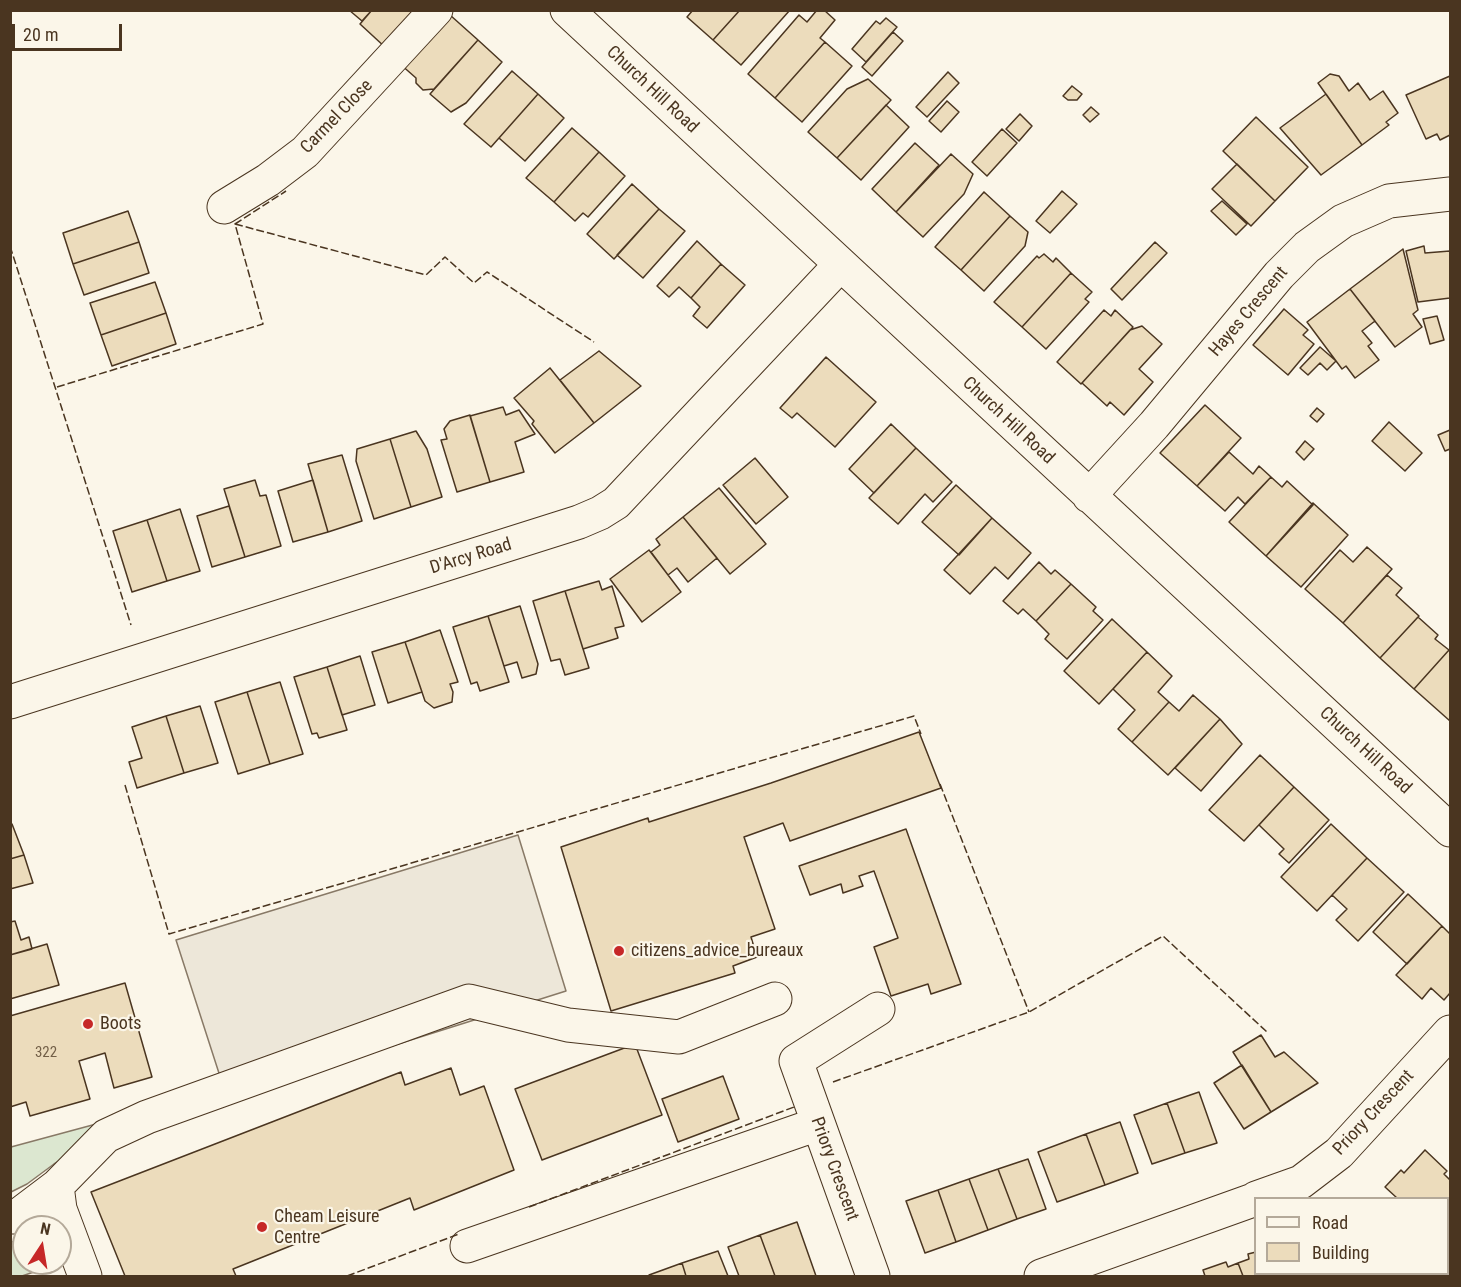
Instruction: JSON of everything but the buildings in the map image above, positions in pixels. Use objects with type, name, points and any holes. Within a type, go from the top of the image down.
[{"type":"street","name":"Carmel Close","points":[[224,207],[268,180],[305,152],[436,10]]},
{"type":"street","name":"Church Hill Road","points":[[567,10],[1450,830]]},
{"type":"street","name":"Hayes Crescent","points":[[1089,496],[1154,425],[1280,275],[1307,247],[1343,221],[1389,201],[1450,194]]},
{"type":"street","name":"D'Arcy Road","points":[[10,702],[579,522],[600,513],[616,503],[840,265]]},
{"type":"street","points":[[10,1217],[16,1217],[57,1186],[106,1136],[147,1117],[469,1001],[568,1026],[679,1037],[775,999]]},
{"type":"street","name":"Priory Crescent","points":[[873,1276],[796,1061],[878,1009]]},
{"type":"street","name":"Priory Crescent","points":[[1261,1197],[1301,1182],[1339,1153],[1450,1032]]},
{"type":"street","points":[[467,1246],[818,1124]]},
{"type":"street","points":[[57,1186],[60,1209],[85,1276]]},
{"type":"street","name":"Priory Crescent","points":[[1041,1276],[1254,1200]]},
{"type":"green space","points":[[111,1120],[112,1129],[11,1192],[11,1147]]},
{"type":"green space","points":[[11,1242],[12,1275],[25,1275],[11,1276]]},
{"type":"shaded area","points":[[518,835],[566,991],[227,1098],[176,940]]},
{"type":"fence","points":[[57,387],[263,324],[235,224],[286,191]]},
{"type":"fence","points":[[235,224],[426,275],[445,257],[474,283],[487,272],[594,342]]},
{"type":"fence","points":[[10,246],[131,625]]},
{"type":"fence","points":[[125,785],[169,934],[914,716],[921,734]]},
{"type":"fence","points":[[940,784],[1029,1012]]},
{"type":"fence","points":[[833,1082],[1029,1012],[1163,936],[1267,1032]]},
{"type":"fence","points":[[529,1207],[794,1107]]},
{"type":"fence","points":[[347,1276],[459,1234]]},
{"type":"place","name":"citizens_advice_bureaux","points":[[619,951]]},
{"type":"place","name":"Boots","points":[[88,1024]]},
{"type":"place","name":"Cheam Leisure Centre","points":[[262,1227]]}]
